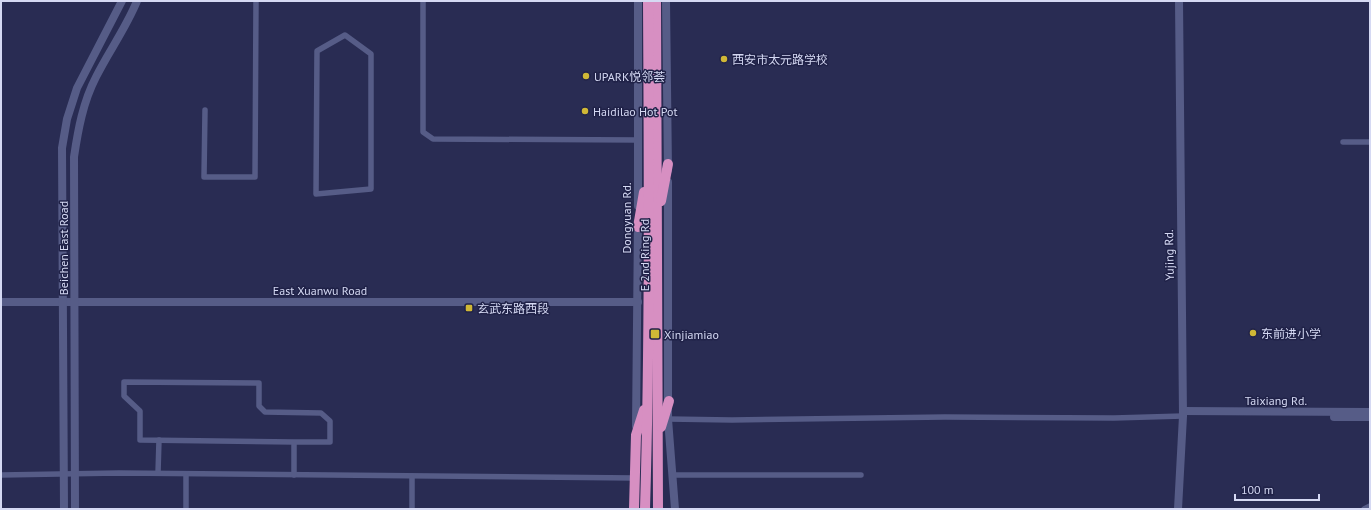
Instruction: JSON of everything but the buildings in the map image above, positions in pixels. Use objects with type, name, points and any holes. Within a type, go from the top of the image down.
[{"type":"highway","name":"E 2nd Ring Rd","points":[[648,1],[657,229],[658,509]]},
{"type":"highway","name":"E 2nd Ring Rd","points":[[645,509],[648,398],[649,162],[656,1]]},
{"type":"highway","points":[[638,227],[649,162]]},
{"type":"highway","points":[[657,229],[668,164]]},
{"type":"highway","points":[[634,509],[636,435],[648,398]]},
{"type":"highway","points":[[658,437],[669,401]]},
{"type":"street","name":"Beichen East Road","points":[[64,509],[62,148],[67,119],[76,88],[122,1]]},
{"type":"street","name":"Beichen East Road","points":[[75,509],[74,157],[80,120],[95,77],[137,1]]},
{"type":"street","points":[[205,110],[204,177],[255,177],[256,1]]},
{"type":"street","points":[[423,1],[423,132],[433,139],[638,140]]},
{"type":"street","name":"Dongyuan Rd.","points":[[636,435],[638,302],[638,1]]},
{"type":"street","points":[[666,1],[668,164],[668,419],[675,509]]},
{"type":"street","name":"Yujing Rd.","points":[[1178,509],[1183,414],[1179,1]]},
{"type":"street","points":[[345,35],[371,54],[371,189],[316,194],[317,51],[345,35]]},
{"type":"street","points":[[1343,142],[1370,142]]},
{"type":"street","name":"East Xuanwu Road","points":[[1,302],[638,302]]},
{"type":"street","points":[[124,382],[259,383],[259,406],[265,412],[321,413],[330,421],[330,442],[294,442],[140,440],[140,410],[124,396],[124,382]]},
{"type":"street","name":"Taixiang Rd.","points":[[1183,414],[1370,412]]},
{"type":"street","points":[[668,419],[732,420],[945,417],[1114,418],[1183,414]]},
{"type":"street","name":"Taixiang Rd.","points":[[1183,414],[1370,417]]},
{"type":"street","points":[[158,473],[159,440]]},
{"type":"street","points":[[294,442],[294,475]]},
{"type":"street","points":[[1,475],[158,473],[635,478]]},
{"type":"street","points":[[186,474],[186,509]]},
{"type":"street","points":[[673,474],[861,475]]},
{"type":"street","points":[[412,476],[412,509]]},
{"type":"street","points":[[1364,509],[1370,506]]},
{"type":"place","name":"西安市太元路学校","points":[[724,59]]},
{"type":"place","name":"UPARK悦邻荟","points":[[586,76]]},
{"type":"place","name":"Haidilao Hot Pot","points":[[585,111]]},
{"type":"place","name":"玄武东路西段","points":[[469,308]]},
{"type":"place","name":"东前进小学","points":[[1253,333]]},
{"type":"place","name":"Xinjiamiao","points":[[655,334]]}]
